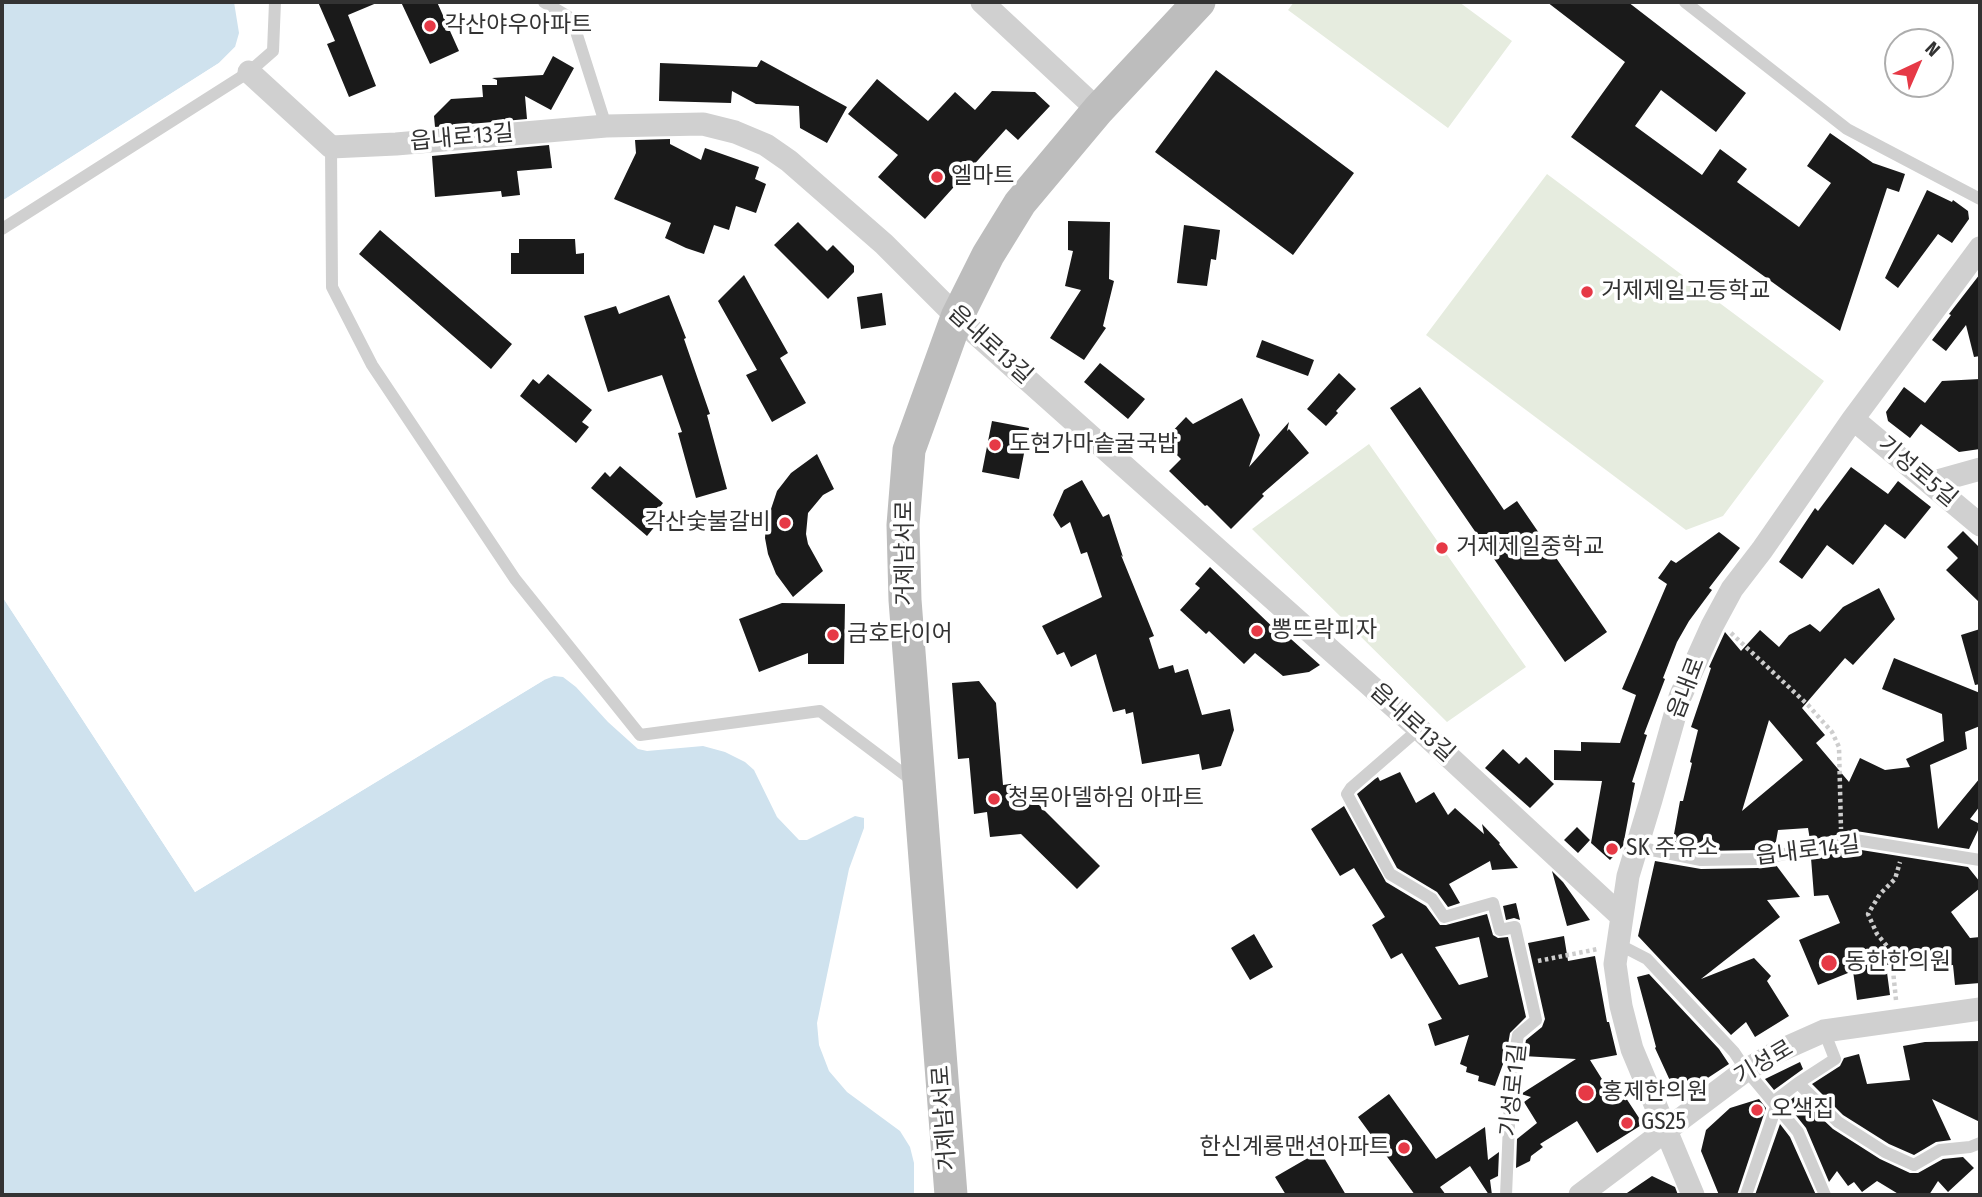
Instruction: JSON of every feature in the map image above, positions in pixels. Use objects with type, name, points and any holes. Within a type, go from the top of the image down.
[{"type":"main road","name":"거제남서로","points":[[951,1195],[905,600],[903,525],[909,450],[957,317],[988,255],[1020,204],[1098,110],[1199,2]]},
{"type":"street","points":[[982,2],[1098,110]]},
{"type":"street","points":[[249,72],[331,147]]},
{"type":"street","name":"읍내로13길","points":[[331,147],[606,126],[703,124],[735,132],[766,145],[789,161],[884,244],[957,317],[1419,729],[1621,916]]},
{"type":"street","name":"읍내로","points":[[1693,1195],[1632,1049],[1621,1006],[1615,964],[1628,876],[1679,697],[1732,589],[1853,419],[1980,248]]},
{"type":"street","name":"기성로5길","points":[[1853,419],[1980,525]]},
{"type":"street","points":[[1930,483],[1980,469]]},
{"type":"street","name":"기성로","points":[[1580,1195],[1746,1070],[1779,1051],[1825,1031],[1980,1009]]},
{"type":"lane","points":[[2,229],[249,72],[273,51],[275,2]]},
{"type":"lane","points":[[544,2],[572,19],[606,126]]},
{"type":"lane","points":[[1685,2],[1847,129],[1980,199]]},
{"type":"lane","points":[[331,147],[332,287],[372,365],[515,579],[640,735],[820,711],[919,785]]},
{"type":"lane","name":"기성로1길","points":[[1419,729],[1347,794],[1390,874],[1432,899],[1444,916],[1493,902],[1500,930],[1514,927],[1536,1020],[1518,1035],[1516,1046],[1511,1077],[1506,1195]]},
{"type":"lane","name":"읍내로14길","points":[[1637,847],[1701,860],[1760,859],[1855,840],[1980,860]]},
{"type":"lane","points":[[1618,944],[1647,959],[1734,1052],[1798,1132],[1825,1195]]},
{"type":"lane","points":[[1746,1195],[1774,1104],[1798,1083],[1835,1059],[1825,1031]]},
{"type":"lane","points":[[1798,1083],[1838,1122],[1885,1152],[1914,1165],[1940,1150],[1970,1147],[1980,1143]]},
{"type":"path","points":[[1716,618],[1808,705],[1832,732],[1839,747],[1841,844]]},
{"type":"path","points":[[1898,847],[1900,861],[1895,879],[1880,894],[1868,914],[1877,934],[1891,951],[1898,1020]]},
{"type":"path","points":[[1523,964],[1618,944]]},
{"type":"shaded area","points":[[1294,2],[1459,2],[1512,41],[1448,128],[1288,10]]},
{"type":"shaded area","points":[[1547,174],[1824,381],[1723,516],[1686,530],[1426,335]]},
{"type":"shaded area","points":[[1369,444],[1526,667],[1447,722],[1252,529]]},
{"type":"water","points":[[2,2],[234,2],[239,33],[235,47],[219,63],[2,201]]},
{"type":"water","points":[[2,596],[195,892],[554,676],[563,677],[576,687],[608,722],[638,749],[647,751],[703,746],[725,752],[745,762],[754,770],[777,817],[799,840],[807,840],[855,816],[864,818],[864,828],[849,869],[817,1023],[819,1045],[829,1071],[847,1092],[900,1131],[910,1147],[914,1163],[914,1195],[2,1195]]},
{"type":"pier","points":[[235,47],[237,50],[221,66],[2,204],[2,201],[219,63]]},
{"type":"pier","points":[[2,592],[196,887],[542,678],[544,680],[195,892],[7,604]]},
{"type":"building","points":[[318,2],[379,2],[348,15],[376,86],[349,97],[327,44],[335,41]]},
{"type":"building","name":"각산야우아파트","points":[[401,2],[437,2],[459,51],[430,64]]},
{"type":"building","points":[[1547,2],[1628,2],[1746,93],[1716,132],[1661,90],[1635,126],[1702,175],[1720,149],[1747,169],[1737,182],[1799,227],[1831,183],[1807,166],[1830,133],[1873,163],[1905,174],[1899,192],[1887,188],[1840,331],[1571,137],[1625,62]]},
{"type":"building","points":[[553,56],[574,68],[551,110],[525,96],[527,119],[435,127],[434,116],[451,99],[483,97],[482,85],[497,85],[497,80],[492,78],[543,75]]},
{"type":"building","points":[[761,60],[847,107],[827,143],[800,128],[799,106],[756,104],[732,91],[731,103],[659,101],[660,63],[757,67]]},
{"type":"building","points":[[1216,70],[1354,173],[1293,255],[1155,152]]},
{"type":"building","points":[[877,79],[928,121],[955,92],[975,110],[992,91],[1035,92],[1050,106],[1018,140],[1006,129],[925,219],[878,177],[898,155],[848,114]]},
{"type":"building","points":[[670,139],[670,144],[701,160],[705,148],[759,167],[755,179],[766,184],[756,213],[736,206],[729,230],[714,225],[704,254],[665,238],[671,223],[614,199],[636,153],[635,140]]},
{"type":"building","points":[[549,145],[552,168],[517,171],[520,195],[502,197],[501,191],[435,197],[432,156]]},
{"type":"building","points":[[1927,190],[1952,202],[1953,200],[1968,211],[1969,219],[1952,243],[1938,234],[1898,288],[1885,278]]},
{"type":"building","points":[[1068,221],[1110,222],[1109,279],[1114,281],[1103,326],[1106,328],[1084,360],[1050,338],[1081,290],[1065,286],[1073,251],[1068,250]]},
{"type":"building","points":[[798,222],[827,251],[833,245],[854,266],[854,272],[828,299],[774,245]]},
{"type":"building","points":[[1184,225],[1220,230],[1216,260],[1211,259],[1207,286],[1177,283]]},
{"type":"building","points":[[380,230],[512,344],[491,369],[359,254]]},
{"type":"building","points":[[519,239],[575,239],[576,254],[584,253],[584,274],[511,274],[511,253],[519,253]]},
{"type":"building","points":[[1980,274],[1980,356],[1974,357],[1966,325],[1946,351],[1932,340]]},
{"type":"building","points":[[744,275],[788,353],[780,358],[806,403],[772,422],[746,375],[757,370],[718,301]]},
{"type":"building","points":[[882,293],[886,325],[861,329],[857,297]]},
{"type":"building","points":[[669,295],[710,414],[707,415],[727,489],[696,498],[678,433],[682,432],[662,375],[608,392],[584,316],[616,306],[619,314]]},
{"type":"building","points":[[1262,340],[1314,360],[1308,376],[1256,357]]},
{"type":"building","points":[[1100,363],[1145,399],[1128,419],[1084,382]]},
{"type":"building","points":[[1339,373],[1356,389],[1326,426],[1307,409]]},
{"type":"building","points":[[548,374],[592,410],[582,422],[589,427],[576,443],[520,396],[533,379],[539,384]]},
{"type":"building","points":[[1980,379],[1980,449],[1959,452],[1921,424],[1910,438],[1888,421],[1886,412],[1904,387],[1925,403],[1942,381]]},
{"type":"building","points":[[1420,387],[1504,510],[1517,501],[1607,632],[1565,662],[1390,408]]},
{"type":"building","points":[[1242,398],[1260,435],[1249,467],[1289,422],[1287,431],[1289,429],[1309,453],[1262,494],[1264,496],[1231,529],[1169,471],[1181,459],[1171,449],[1175,445],[1167,437],[1186,417],[1193,424]]},
{"type":"building","points":[[992,421],[1029,428],[1019,479],[982,472]]},
{"type":"building","points":[[817,454],[834,489],[823,495],[808,513],[808,544],[823,571],[793,597],[776,574],[768,554],[766,524],[777,491],[791,473]]},
{"type":"building","points":[[620,466],[663,503],[654,515],[660,520],[647,536],[591,488],[605,472],[610,477]]},
{"type":"building","points":[[1851,467],[1888,494],[1898,481],[1931,507],[1905,539],[1885,524],[1853,565],[1827,545],[1802,579],[1779,562],[1815,508],[1818,511]]},
{"type":"building","points":[[1082,480],[1103,517],[1109,514],[1123,557],[1121,555],[1154,636],[1149,638],[1159,669],[1173,665],[1175,673],[1188,669],[1202,715],[1230,709],[1234,730],[1221,766],[1202,770],[1199,754],[1142,764],[1133,712],[1126,714],[1125,709],[1113,712],[1096,654],[1071,667],[1064,652],[1057,655],[1042,626],[1102,597],[1087,552],[1081,554],[1070,522],[1061,528],[1053,515],[1064,490]]},
{"type":"building","points":[[1963,531],[1980,548],[1980,603],[1946,570],[1958,558],[1947,547]]},
{"type":"building","points":[[1719,532],[1740,548],[1709,588],[1712,590],[1677,642],[1644,734],[1647,735],[1632,782],[1635,783],[1623,846],[1610,860],[1591,843],[1602,781],[1554,780],[1554,750],[1581,751],[1581,742],[1620,743],[1636,695],[1622,689],[1667,584],[1658,578],[1671,560],[1676,563]]},
{"type":"building","points":[[1210,567],[1280,634],[1282,631],[1320,665],[1309,672],[1283,676],[1255,653],[1244,664],[1209,631],[1206,634],[1180,610],[1200,588],[1195,584]]},
{"type":"building","points":[[1879,588],[1895,619],[1853,665],[1845,658],[1802,708],[1825,735],[1816,743],[1849,782],[1860,758],[1885,770],[1910,767],[1906,759],[1944,741],[1942,714],[1882,689],[1894,658],[1980,693],[1980,726],[1965,732],[1967,749],[1930,765],[1938,829],[1980,778],[1980,806],[1970,819],[1980,826],[1969,849],[1856,831],[1810,840],[1808,828],[1778,830],[1775,847],[1759,850],[1702,851],[1672,845],[1698,730],[1691,727],[1711,668],[1709,667],[1725,632],[1741,651],[1760,630],[1779,647],[1789,635],[1810,624],[1820,632],[1843,607]],"holes":[[[1769,720],[1803,760],[1742,811]]]},
{"type":"building","points":[[782,603],[845,604],[844,664],[808,664],[808,653],[759,672],[739,619]]},
{"type":"building","points":[[1980,629],[1980,684],[1975,685],[1961,635]]},
{"type":"building","name":"청목아델하임 아파트","points":[[979,681],[996,703],[1003,785],[1017,783],[1100,866],[1077,889],[1021,834],[990,837],[987,812],[974,814],[969,758],[958,759],[952,683]]},
{"type":"building","points":[[1503,749],[1519,764],[1526,757],[1554,784],[1530,808],[1485,768]]},
{"type":"building","points":[[1400,772],[1416,803],[1434,792],[1448,815],[1455,808],[1484,834],[1482,824],[1518,868],[1492,870],[1490,861],[1449,884],[1460,903],[1448,907],[1437,892],[1397,868],[1357,794],[1378,777],[1380,781]]},
{"type":"building","points":[[1344,806],[1386,882],[1426,906],[1440,925],[1487,914],[1493,935],[1498,938],[1508,937],[1526,1017],[1510,1033],[1506,1056],[1495,1086],[1478,1081],[1479,1076],[1466,1072],[1467,1067],[1460,1064],[1469,1035],[1435,1046],[1428,1024],[1442,1019],[1402,953],[1391,959],[1372,925],[1385,917],[1354,868],[1340,876],[1311,829]],"holes":[[[1479,937],[1488,977],[1459,985],[1435,947]]]},
{"type":"building","points":[[1577,827],[1590,840],[1578,853],[1564,840]]},
{"type":"building","points":[[1855,849],[1968,867],[1980,882],[1980,888],[1951,912],[1970,938],[1980,937],[1980,983],[1955,985],[1953,965],[1934,967],[1933,960],[1886,965],[1890,995],[1857,1000],[1853,971],[1818,985],[1799,940],[1840,923],[1828,895],[1814,896],[1811,858]]},
{"type":"building","points":[[1655,861],[1701,869],[1760,868],[1776,865],[1800,897],[1767,900],[1780,917],[1701,979],[1754,958],[1771,976],[1767,981],[1789,1016],[1755,1037],[1746,1022],[1731,1035],[1638,936]]},
{"type":"building","points":[[1552,871],[1563,882],[1590,920],[1567,926]]},
{"type":"building","points":[[1516,903],[1520,920],[1506,920],[1503,906]]},
{"type":"building","points":[[1254,934],[1273,967],[1250,980],[1231,948]]},
{"type":"building","points":[[1564,936],[1568,961],[1595,956],[1607,1022],[1617,1055],[1590,1060],[1617,1103],[1626,1098],[1643,1124],[1597,1153],[1577,1121],[1540,1144],[1543,1147],[1531,1156],[1530,1161],[1516,1168],[1517,1139],[1537,1123],[1524,1102],[1531,1097],[1521,1094],[1576,1059],[1523,1056],[1526,1040],[1542,1027],[1545,1019],[1528,943]]},
{"type":"building","points":[[1649,974],[1719,1049],[1729,1064],[1678,1098],[1655,1048],[1637,977]]},
{"type":"building","points":[[1980,1041],[1980,1122],[1932,1099],[1951,1140],[1936,1142],[1914,1155],[1889,1144],[1843,1115],[1812,1084],[1840,1066],[1844,1058],[1859,1054],[1867,1084],[1910,1080],[1903,1046],[1925,1042]]},
{"type":"building","points":[[1800,1062],[1803,1069],[1774,1090],[1765,1079]]},
{"type":"building","name":"한신계룡맨션아파트","points":[[1389,1094],[1436,1159],[1485,1127],[1488,1160],[1499,1152],[1498,1176],[1490,1180],[1492,1195],[1489,1195],[1470,1166],[1440,1187],[1446,1195],[1415,1195],[1358,1117]]},
{"type":"building","points":[[1797,1095],[1833,1129],[1880,1159],[1910,1173],[1918,1173],[1943,1159],[1963,1157],[1974,1168],[1948,1192],[1938,1181],[1929,1195],[1900,1195],[1877,1181],[1862,1192],[1854,1182],[1848,1186],[1837,1171],[1829,1182],[1806,1128],[1786,1103]]},
{"type":"building","points":[[1759,1099],[1766,1108],[1737,1195],[1719,1195],[1701,1151],[1706,1130],[1730,1108]]},
{"type":"building","points":[[1780,1124],[1790,1137],[1816,1195],[1755,1195]]},
{"type":"building","points":[[1320,1151],[1346,1195],[1286,1195],[1275,1177]]},
{"type":"building","points":[[1652,1176],[1675,1187],[1678,1195],[1624,1195]]},
{"type":"place","name":"각산야우아파트","points":[[430,26]]},
{"type":"place","name":"엘마트","points":[[937,177]]},
{"type":"place","name":"거제제일고등학교","points":[[1587,292]]},
{"type":"place","name":"도현가마솥굴국밥","points":[[995,445]]},
{"type":"place","name":"각산숯불갈비","points":[[785,523]]},
{"type":"place","name":"거제제일중학교","points":[[1442,548]]},
{"type":"place","name":"뽕뜨락피자","points":[[1257,631]]},
{"type":"place","name":"금호타이어","points":[[833,635]]},
{"type":"place","name":"청목아델하임 아파트","points":[[994,799]]},
{"type":"place","name":"SK 주유소","points":[[1612,849]]},
{"type":"place","name":"동한한의원","points":[[1829,963]]},
{"type":"place","name":"홍제한의원","points":[[1586,1093]]},
{"type":"place","name":"오색집","points":[[1757,1110]]},
{"type":"place","name":"GS25","points":[[1627,1123]]},
{"type":"place","name":"한신계룡맨션아파트","points":[[1404,1148]]}]
